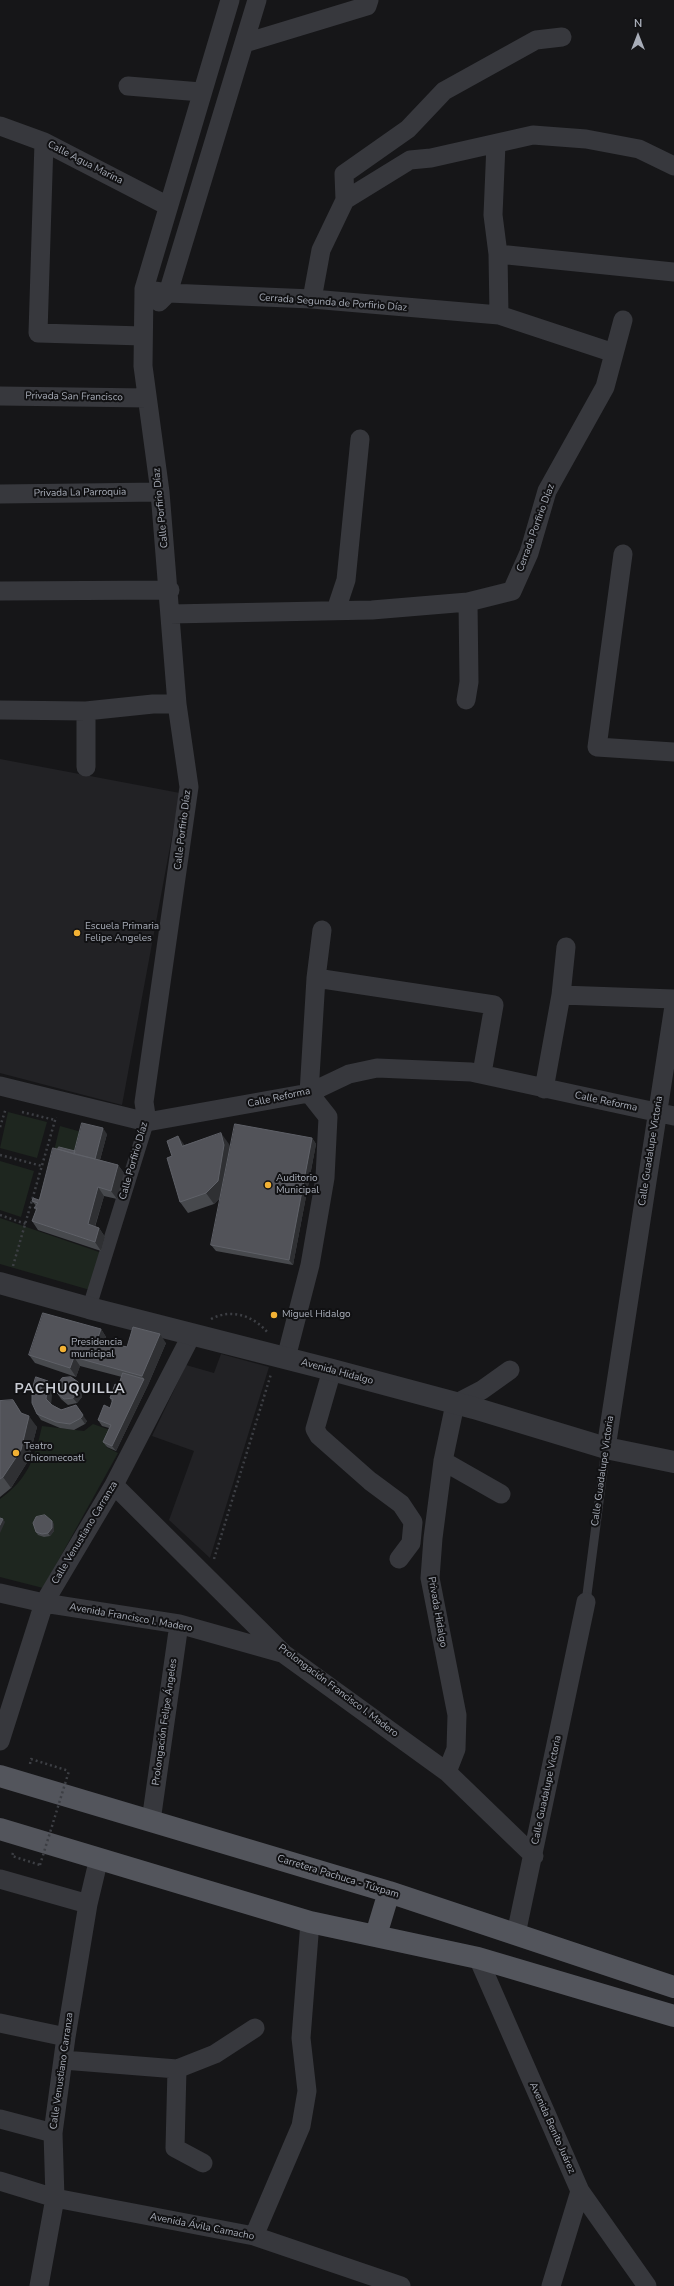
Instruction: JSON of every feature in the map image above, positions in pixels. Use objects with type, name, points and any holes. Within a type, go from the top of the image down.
[{"type":"main road","name":"Carretera Pachuca - Túxpam","points":[[0,1776],[389,1892],[674,1987]]},
{"type":"main road","points":[[0,1829],[310,1922],[478,1958],[674,2016]]},
{"type":"main road","points":[[376,1935],[389,1892]]},
{"type":"street","name":"Calle Porfirio Díaz","points":[[89,1308],[147,1122],[145,1095],[189,786],[177,704],[170,614],[170,590],[160,492],[143,366],[144,289],[201,92],[230,0]]},
{"type":"street","points":[[44,142],[38,333],[143,328],[168,293],[246,43],[257,0]]},
{"type":"street","points":[[246,43],[367,6],[368,0]]},
{"type":"street","points":[[312,299],[321,250],[345,200],[344,174],[408,129],[444,91],[536,40],[562,37]]},
{"type":"street","points":[[128,86],[201,92]]},
{"type":"street","name":"Calle Agua Marina","points":[[0,126],[44,142],[168,206]]},
{"type":"street","points":[[408,129],[410,160]]},
{"type":"street","points":[[345,200],[410,160],[431,158],[496,144],[533,134],[586,139],[639,149],[674,166]]},
{"type":"street","points":[[496,144],[493,215],[498,254],[499,315],[614,352],[623,320]]},
{"type":"street","points":[[498,254],[674,272]]},
{"type":"street","name":"Cerrada Segunda de Porfirio Díaz","points":[[144,289],[168,293],[312,299],[499,315]]},
{"type":"street","name":"Cerrada Porfirio Díaz","points":[[170,614],[336,610],[468,602],[512,591],[529,553],[547,491],[605,386],[614,352]]},
{"type":"street","name":"Privada San Francisco","points":[[0,396],[148,398]]},
{"type":"street","points":[[336,610],[346,580],[360,439]]},
{"type":"street","name":"Privada La Parroquia","points":[[0,494],[160,492]]},
{"type":"street","points":[[623,554],[596,747],[674,752]]},
{"type":"street","points":[[0,591],[170,590]]},
{"type":"street","points":[[466,700],[469,682],[468,602]]},
{"type":"street","points":[[0,710],[86,711],[153,704],[177,704]]},
{"type":"street","points":[[86,711],[86,767]]},
{"type":"street","points":[[281,1357],[310,1265],[326,1178],[328,1117],[309,1093],[316,978],[322,930]]},
{"type":"street","points":[[544,1089],[561,995],[566,947]]},
{"type":"street","points":[[316,978],[494,1005],[482,1073]]},
{"type":"street","points":[[561,995],[674,999]]},
{"type":"street","name":"Calle Guadalupe Victoria","points":[[606,1448],[665,1115],[674,1006]]},
{"type":"street","name":"Calle Reforma","points":[[0,1086],[147,1122],[309,1093],[349,1074],[377,1068],[482,1073],[544,1089],[665,1115]]},
{"type":"street","name":"Avenida Hidalgo","points":[[6,1277],[89,1308],[332,1370],[606,1448],[674,1462]]},
{"type":"street","name":"Calle Venustiano Carranza","points":[[0,1741],[44,1604],[114,1485],[192,1334]]},
{"type":"street","points":[[332,1370],[315,1429],[319,1436],[370,1481],[400,1504],[413,1522],[411,1542],[399,1559]]},
{"type":"street","points":[[455,1404],[482,1390],[510,1370]]},
{"type":"street","name":"Privada Hidalgo","points":[[447,1772],[456,1749],[457,1715],[430,1578],[433,1538],[443,1461],[455,1404]]},
{"type":"street","points":[[443,1461],[501,1494]]},
{"type":"street","name":"Prolongación Francisco I. Madero","points":[[114,1485],[284,1654],[447,1772],[534,1856]]},
{"type":"street","name":"Avenida Francisco I. Madero","points":[[0,1593],[44,1604],[179,1624],[284,1654]]},
{"type":"street","name":"Calle Guadalupe Victoria","points":[[516,1934],[534,1856],[586,1602]]},
{"type":"street","name":"Prolongación Felipe Ángeles","points":[[151,1821],[179,1624]]},
{"type":"street","name":"Calle Venustiano Carranza","points":[[39,2286],[55,2198],[53,2133],[66,2037],[88,1904],[99,1858]]},
{"type":"street","points":[[0,1879],[88,1904]]},
{"type":"street","points":[[254,2236],[301,2126],[308,2090],[301,2038],[310,1922]]},
{"type":"street","name":"Avenida Benito Juárez","points":[[478,1958],[580,2191],[647,2286]]},
{"type":"street","points":[[0,2023],[66,2037]]},
{"type":"street","points":[[63,2060],[177,2069],[215,2054],[255,2028]]},
{"type":"street","points":[[177,2069],[175,2148],[203,2163]]},
{"type":"street","points":[[0,2119],[53,2133]]},
{"type":"street","name":"Avenida Ávila Camacho","points":[[0,2181],[55,2198],[254,2236],[401,2286]]},
{"type":"street","points":[[551,2286],[580,2191]]},
{"type":"lane","name":"Calle Guadalupe Victoria","points":[[586,1602],[606,1448]]},
{"type":"path","points":[[0,1107],[13,1110]]},
{"type":"path","points":[[0,1127],[6,1108]]},
{"type":"path","points":[[20,1112],[55,1120]]},
{"type":"path","points":[[6,1277],[26,1224],[57,1115]]},
{"type":"path","points":[[0,1155],[42,1166]]},
{"type":"path","points":[[0,1215],[26,1224]]},
{"type":"path","points":[[208,1579],[281,1357]]},
{"type":"path","points":[[12,1856],[40,1865],[69,1771],[31,1758]]},
{"type":"shaded area","name":"Escuela Primaria Felipe Angeles","points":[[0,759],[180,793],[122,1105],[0,1073]]},
{"type":"shaded area","points":[[8,1112],[47,1122],[37,1158],[0,1148]]},
{"type":"shaded area","points":[[60,1126],[85,1133],[80,1155],[53,1155]]},
{"type":"shaded area","points":[[0,1161],[34,1171],[21,1217],[0,1210]]},
{"type":"shaded area","points":[[0,1218],[102,1253],[90,1290],[0,1264]]},
{"type":"shaded area","points":[[221,1354],[269,1367],[210,1558],[169,1520],[194,1451],[152,1436],[186,1365],[214,1373]]},
{"type":"shaded area","points":[[93,1424],[113,1431],[106,1447],[118,1453],[43,1588],[0,1577],[0,1499],[24,1476],[33,1458],[42,1426],[84,1431]]},
{"type":"building","points":[[82,1123],[103,1128],[95,1159],[74,1154]]},
{"type":"building","name":"Auditorio Municipal","points":[[235,1124],[312,1138],[289,1260],[211,1245]]},
{"type":"building","points":[[221,1133],[224,1145],[218,1181],[206,1193],[180,1202],[167,1158],[172,1156],[167,1141],[178,1136],[182,1146]]},
{"type":"building","points":[[59,1147],[75,1151],[74,1154],[58,1149]]},
{"type":"building","points":[[53,1148],[118,1165],[111,1191],[98,1187],[88,1224],[99,1228],[95,1242],[32,1221],[37,1208],[34,1208],[38,1203],[32,1201],[33,1198],[39,1200]]},
{"type":"building","points":[[43,1313],[101,1329],[97,1340],[127,1347],[133,1327],[160,1334],[142,1376],[74,1357],[70,1368],[29,1355]]},
{"type":"building","points":[[123,1373],[144,1379],[112,1446],[103,1442],[111,1425],[98,1420],[104,1405],[110,1408],[113,1399],[110,1398],[115,1384],[118,1386]]},
{"type":"building","points":[[36,1377],[48,1381],[46,1399],[52,1405],[61,1410],[76,1405],[83,1415],[81,1418],[70,1424],[56,1422],[37,1414],[32,1403],[32,1390]]},
{"type":"building","points":[[71,1377],[78,1382],[78,1391],[73,1398],[64,1399],[57,1393],[57,1385],[62,1378]]},
{"type":"building","name":"Teatro Chicomecoatl","points":[[13,1400],[21,1413],[29,1416],[21,1450],[3,1477],[0,1479],[0,1401]]},
{"type":"building","points":[[45,1515],[52,1521],[52,1528],[48,1533],[42,1534],[36,1532],[33,1523],[36,1517]]},
{"type":"building","points":[[0,1518],[3,1519],[0,1525]]},
{"type":"place","name":"Escuela Primaria Felipe Angeles","points":[[77,933]]},
{"type":"place","name":"Auditorio Municipal","points":[[268,1185]]},
{"type":"place","name":"Miguel Hidalgo","points":[[274,1315]]},
{"type":"place","name":"Presidencia municipal","points":[[63,1349]]},
{"type":"place","name":"Teatro Chicomecoatl","points":[[16,1453]]},
{"type":"district","name":"PACHUQUILLA","points":[[70,1390]]}]
